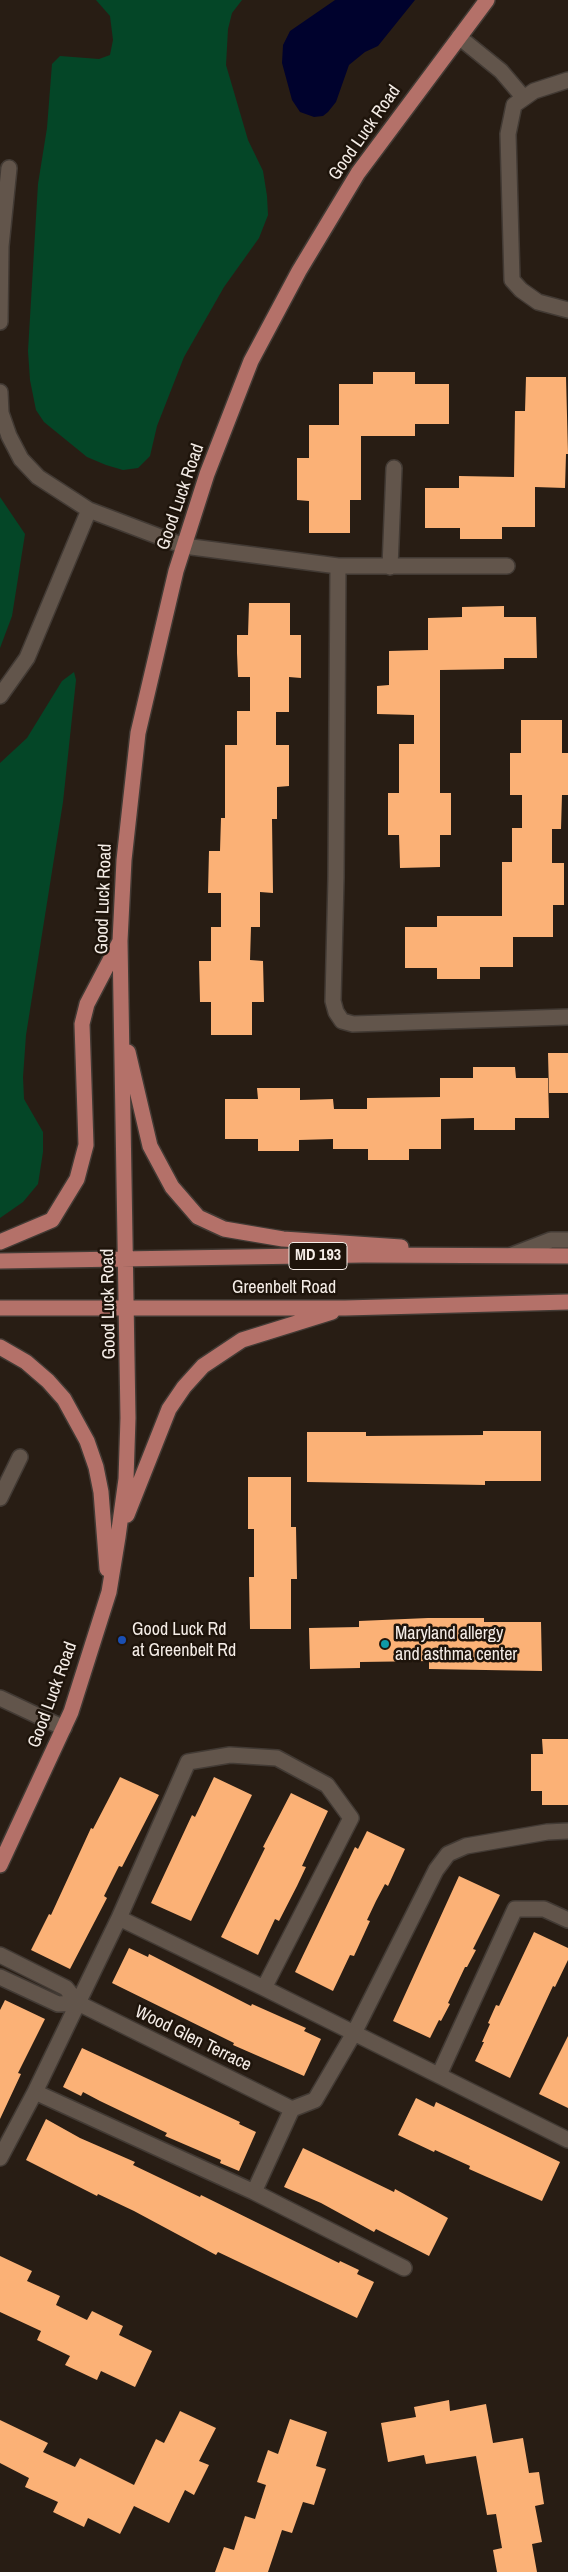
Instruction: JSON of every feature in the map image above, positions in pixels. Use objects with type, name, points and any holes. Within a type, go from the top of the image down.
[{"type":"main road","name":"Good Luck Road","points":[[0,1865],[64,1728],[108,1592],[126,1479],[128,1306],[120,941],[126,824],[138,733],[154,659],[184,546],[208,474],[252,361],[299,271],[358,173],[487,0]]},
{"type":"main road","points":[[0,1242],[52,1220],[77,1179],[86,1145],[82,1024],[87,1004],[120,941]]},
{"type":"main road","points":[[121,1022],[150,1146],[172,1187],[198,1217],[224,1229],[283,1239],[510,1256]]},
{"type":"main road","name":"Greenbelt Road","points":[[0,1261],[127,1258],[568,1256]]},
{"type":"main road","name":"Greenbelt Road","points":[[0,1308],[128,1306],[344,1308],[568,1302]]},
{"type":"main road","points":[[118,1537],[169,1409],[184,1387],[203,1366],[242,1340],[344,1308]]},
{"type":"main road","points":[[0,1347],[26,1362],[48,1381],[64,1400],[87,1441],[96,1467],[101,1492],[108,1592]]},
{"type":"lane","points":[[458,37],[501,71],[524,98]]},
{"type":"lane","points":[[568,80],[534,91],[514,105],[508,134],[512,280],[520,290],[538,302],[568,310]]},
{"type":"lane","points":[[0,322],[0,246],[9,168]]},
{"type":"lane","points":[[0,392],[1,412],[9,436],[21,459],[38,477],[88,510],[184,546],[338,566],[507,566]]},
{"type":"lane","points":[[390,567],[394,468]]},
{"type":"lane","points":[[0,696],[27,658],[88,510]]},
{"type":"lane","points":[[338,566],[336,878],[333,1001],[336,1012],[342,1020],[354,1024],[568,1018]]},
{"type":"lane","points":[[510,1256],[551,1240],[568,1240]]},
{"type":"lane","points":[[0,1498],[20,1457]]},
{"type":"lane","points":[[0,1698],[64,1728]]},
{"type":"lane","points":[[0,2158],[35,2092],[78,2003],[188,1762],[230,1755],[277,1758],[327,1785],[351,1818],[264,1988]]},
{"type":"lane","points":[[254,2192],[292,2109],[315,2100],[354,2033],[436,1870],[448,1854],[466,1846],[547,1832],[568,1832]]},
{"type":"lane","points":[[439,2075],[515,1909],[544,1909],[568,1920]]},
{"type":"lane","points":[[118,1918],[264,1988],[568,2140]]},
{"type":"lane","name":"Wood Glen Terrace","points":[[0,1955],[66,1988],[78,2003],[292,2109]]},
{"type":"lane","name":"Wood Glen Terrace","points":[[0,1977],[58,2004],[78,2003]]},
{"type":"lane","points":[[35,2092],[254,2192],[404,2268]]},
{"type":"green space","points":[[96,0],[242,0],[232,13],[228,29],[226,65],[248,140],[263,171],[267,196],[268,215],[259,238],[224,287],[184,357],[157,426],[150,456],[138,468],[123,470],[87,457],[44,422],[36,410],[30,380],[28,351],[38,184],[47,128],[52,64],[60,56],[99,59],[110,55],[113,40],[110,16]]},
{"type":"green space","points":[[0,497],[25,534],[12,616],[0,648]]},
{"type":"green space","points":[[74,672],[76,680],[63,802],[26,1035],[23,1077],[24,1099],[43,1132],[43,1152],[38,1184],[23,1202],[0,1218],[0,763],[27,738],[62,681]]},
{"type":"water","points":[[335,0],[415,0],[378,46],[365,52],[349,65],[336,102],[323,116],[314,117],[300,112],[292,100],[282,63],[283,45],[290,31]]},
{"type":"building","points":[[373,372],[415,372],[415,384],[449,384],[449,424],[415,424],[415,436],[361,436],[361,500],[350,500],[350,533],[309,533],[309,501],[297,500],[297,458],[309,458],[309,425],[339,425],[339,384],[373,384]]},
{"type":"building","points":[[526,377],[566,377],[568,454],[566,454],[565,488],[535,487],[535,527],[502,527],[502,539],[460,539],[460,528],[425,528],[425,488],[459,488],[459,476],[514,477],[515,411],[525,411]]},
{"type":"building","points":[[249,603],[290,603],[290,635],[301,635],[301,678],[289,677],[289,712],[276,712],[276,745],[289,745],[289,786],[277,787],[277,819],[272,819],[273,893],[260,892],[260,927],[251,927],[250,960],[263,961],[264,1002],[252,1002],[252,1035],[211,1035],[211,1002],[200,1002],[199,961],[211,961],[211,927],[221,927],[221,893],[208,893],[209,851],[220,851],[221,818],[225,818],[225,745],[237,745],[237,711],[250,711],[250,677],[238,677],[237,653],[237,635],[248,635]]},
{"type":"building","points":[[504,606],[504,617],[536,617],[537,658],[504,658],[504,669],[440,670],[440,793],[451,793],[451,835],[440,835],[440,867],[400,868],[399,835],[388,835],[388,793],[399,793],[399,744],[414,744],[414,715],[377,714],[377,686],[389,685],[389,651],[428,650],[428,618],[462,617],[462,607]]},
{"type":"building","points":[[521,720],[562,720],[562,753],[568,753],[568,795],[562,795],[561,829],[552,829],[552,863],[564,863],[564,905],[553,905],[553,937],[513,937],[513,967],[480,967],[480,979],[437,979],[437,968],[405,968],[405,927],[437,927],[437,916],[502,916],[502,862],[512,862],[512,828],[522,828],[522,795],[510,795],[510,753],[521,753]]},
{"type":"building","points":[[548,1053],[568,1053],[568,1093],[549,1093]]},
{"type":"building","points":[[473,1067],[515,1067],[516,1078],[548,1078],[549,1118],[515,1118],[515,1130],[474,1130],[474,1118],[441,1119],[441,1149],[409,1149],[409,1160],[368,1160],[368,1149],[333,1149],[333,1139],[299,1140],[299,1151],[258,1151],[258,1139],[225,1139],[225,1099],[258,1099],[257,1088],[300,1088],[300,1100],[333,1099],[334,1109],[367,1109],[367,1098],[440,1097],[440,1078],[473,1078]]},
{"type":"building","points":[[483,1431],[541,1431],[541,1481],[485,1481],[485,1485],[307,1482],[307,1432],[366,1432],[366,1436],[483,1435]]},
{"type":"building","points":[[248,1477],[291,1477],[291,1527],[296,1527],[297,1579],[291,1579],[291,1629],[250,1629],[249,1577],[254,1577],[254,1529],[248,1529]]},
{"type":"building","points":[[484,1618],[484,1622],[541,1622],[542,1671],[429,1669],[429,1661],[360,1662],[360,1668],[310,1669],[309,1628],[359,1627],[359,1621]]},
{"type":"building","points":[[542,1739],[568,1739],[568,1805],[542,1805],[542,1791],[531,1791],[531,1754],[543,1754]]},
{"type":"building","points":[[120,1777],[159,1795],[122,1867],[119,1866],[104,1896],[107,1898],[70,1969],[31,1950],[49,1914],[51,1915],[91,1828],[93,1829]]},
{"type":"building","points":[[214,1777],[252,1795],[191,1921],[151,1903],[192,1815],[195,1817]]},
{"type":"building","points":[[291,1793],[328,1811],[302,1866],[306,1867],[297,1886],[279,1921],[275,1919],[258,1955],[221,1937],[265,1848],[263,1847]]},
{"type":"building","points":[[367,1831],[405,1849],[388,1886],[385,1884],[376,1901],[367,1920],[370,1921],[354,1956],[350,1955],[333,1991],[295,1972],[355,1847],[358,1849]]},
{"type":"building","points":[[459,1876],[500,1895],[473,1949],[476,1950],[467,1967],[465,1967],[448,2003],[450,2004],[430,2038],[393,2021]]},
{"type":"building","points":[[534,1932],[568,1948],[568,1960],[555,1987],[553,1986],[510,2078],[475,2061],[484,2042],[482,2042],[490,2024],[488,2023],[496,2005],[499,2006]]},
{"type":"building","points":[[129,1948],[148,1957],[149,1954],[251,2006],[252,2004],[306,2028],[304,2031],[321,2039],[304,2076],[233,2045],[234,2043],[112,1983]]},
{"type":"building","points":[[5,2000],[45,2019],[18,2073],[21,2074],[0,2119],[0,2010]]},
{"type":"building","points":[[568,2036],[568,2108],[539,2094]]},
{"type":"building","points":[[82,2048],[240,2122],[239,2124],[256,2132],[239,2171],[220,2163],[221,2160],[165,2136],[167,2133],[83,2092],[81,2096],[63,2087]]},
{"type":"building","points":[[416,2098],[434,2107],[436,2102],[560,2162],[542,2201],[469,2169],[470,2166],[398,2135]]},
{"type":"building","points":[[46,2119],[80,2138],[135,2162],[133,2165],[200,2197],[201,2195],[339,2263],[340,2261],[359,2270],[357,2274],[374,2282],[357,2318],[218,2252],[216,2255],[134,2211],[98,2194],[97,2196],[26,2160]]},
{"type":"building","points":[[303,2148],[394,2192],[395,2189],[448,2218],[429,2256],[376,2229],[374,2232],[321,2203],[284,2187]]},
{"type":"building","points":[[0,2256],[32,2271],[27,2281],[60,2296],[56,2305],[87,2320],[92,2311],[123,2326],[119,2335],[152,2351],[135,2387],[101,2371],[97,2380],[65,2365],[70,2356],[37,2340],[41,2331],[0,2312]]},
{"type":"building","points":[[449,2400],[450,2411],[486,2404],[493,2443],[523,2438],[529,2473],[539,2472],[544,2504],[535,2506],[542,2542],[532,2544],[537,2572],[497,2572],[493,2550],[502,2548],[496,2514],[487,2515],[476,2456],[426,2464],[424,2455],[388,2462],[381,2423],[416,2417],[414,2407]]},
{"type":"building","points":[[180,2411],[216,2428],[199,2461],[209,2465],[194,2495],[185,2490],[169,2523],[134,2506],[120,2534],[88,2518],[84,2527],[53,2512],[58,2502],[25,2487],[29,2478],[0,2463],[0,2420],[48,2443],[43,2452],[75,2467],[80,2458],[134,2485],[156,2439],[164,2443]]},
{"type":"building","points":[[290,2419],[327,2432],[316,2466],[326,2469],[314,2505],[303,2502],[292,2533],[282,2530],[268,2572],[215,2572],[224,2547],[234,2550],[245,2516],[255,2519],[266,2485],[257,2482],[268,2450],[278,2454]]},
{"type":"place","name":"Good Luck Rd at Greenbelt Rd","points":[[122,1640]]},
{"type":"place","name":"Maryland allergy and asthma center","points":[[385,1644]]}]
